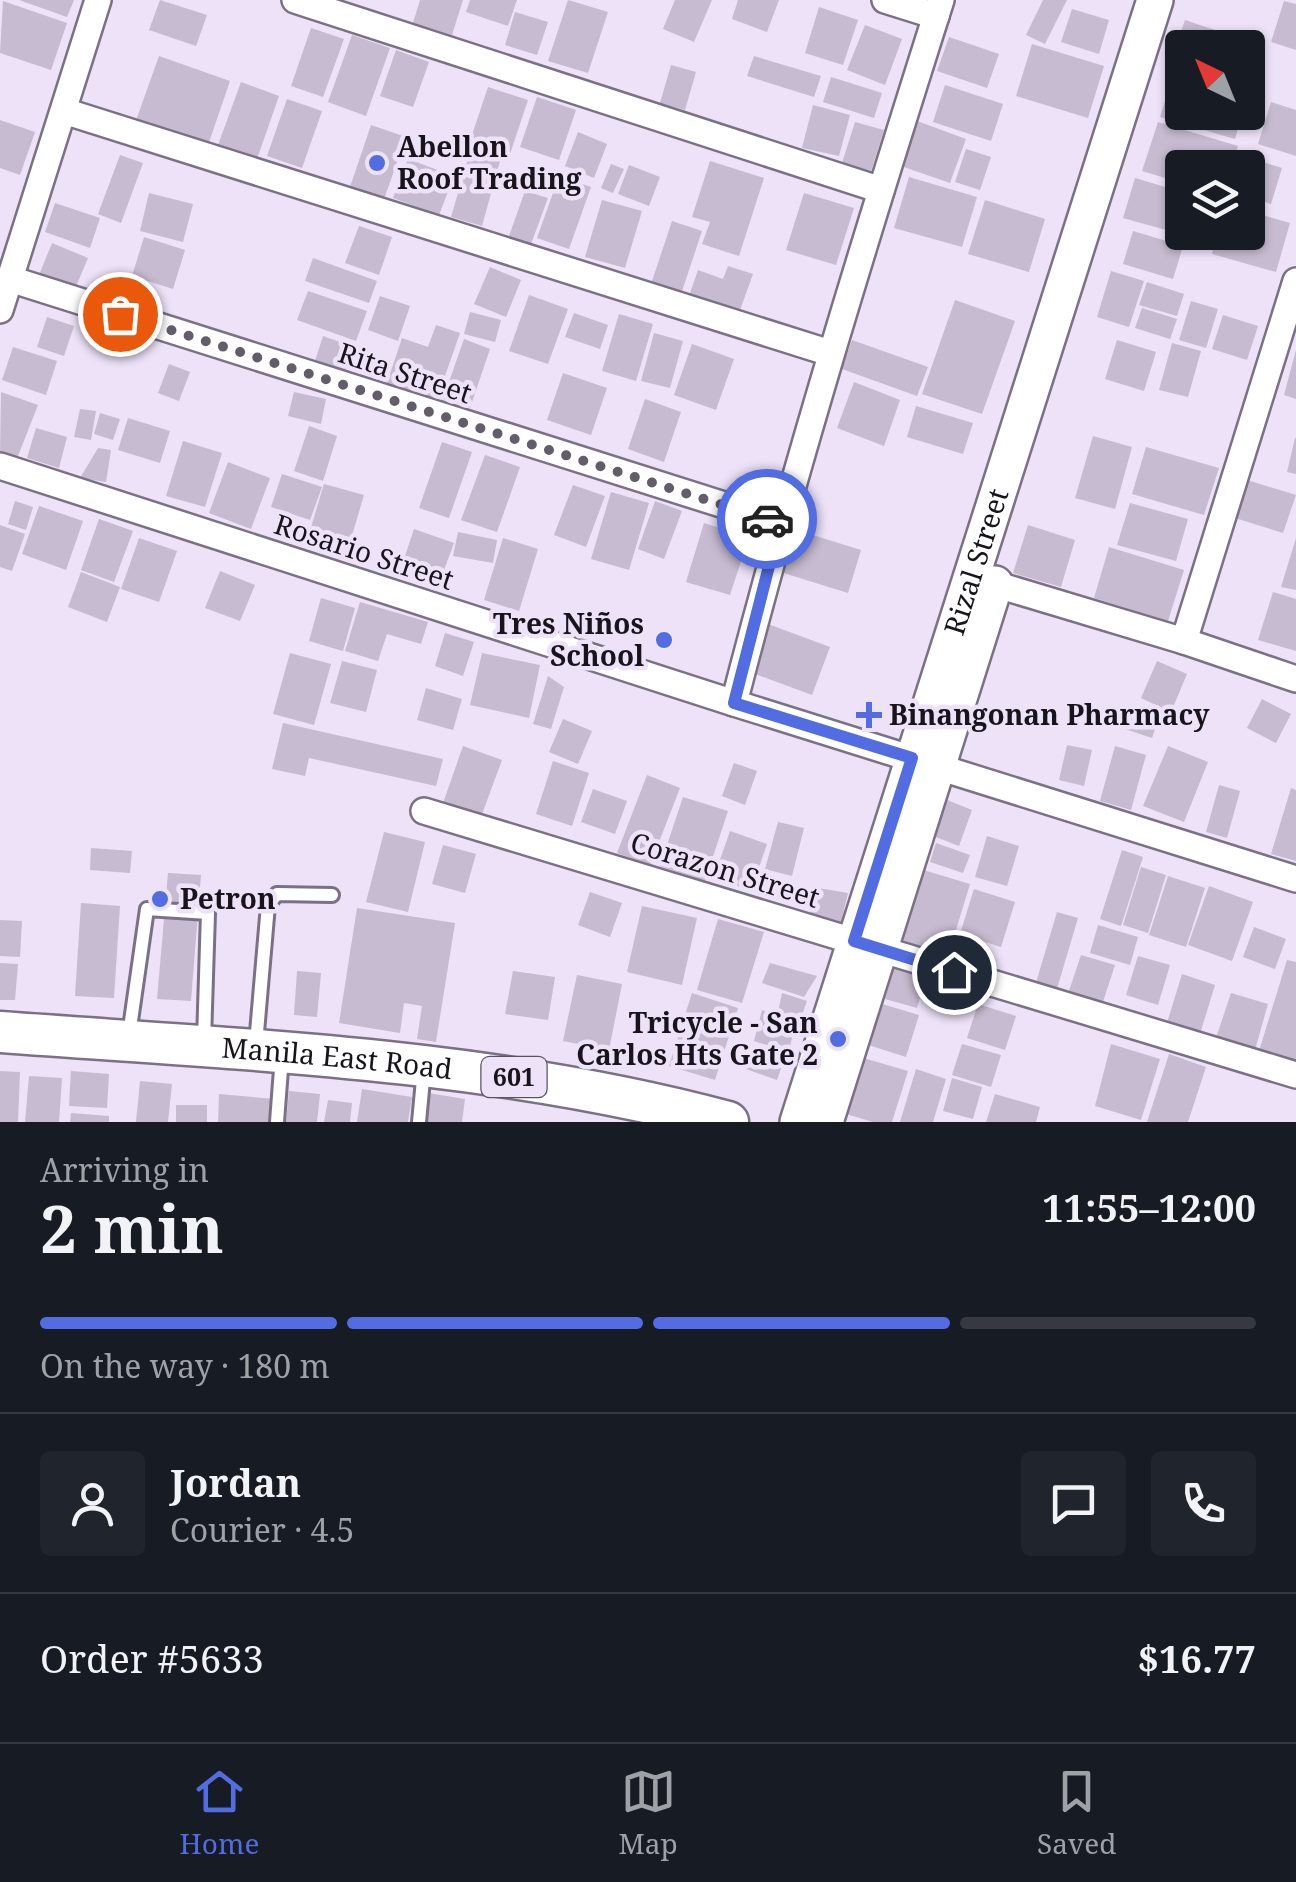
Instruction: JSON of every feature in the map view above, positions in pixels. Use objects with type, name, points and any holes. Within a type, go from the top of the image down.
[{"type":"main road","name":"Manila East Road","points":[[0,1032],[425,1067],[572,1086],[651,1101],[728,1122]]},
{"type":"street","points":[[0,310],[98,0]]},
{"type":"street","points":[[295,0],[881,190]]},
{"type":"street","points":[[734,703],[780,523],[939,8],[885,0]]},
{"type":"street","name":"Rizal Street","points":[[798,1122],[866,945],[984,581],[1155,0]]},
{"type":"street","name":"Rizal Street","points":[[1033,424],[1179,0]]},
{"type":"street","points":[[64,111],[830,354]]},
{"type":"street","name":"Rita Street","points":[[10,280],[780,523]]},
{"type":"street","points":[[1184,641],[1296,280]]},
{"type":"street","name":"Rosario Street","points":[[0,466],[1296,879]]},
{"type":"street","points":[[984,581],[1296,678]]},
{"type":"street","name":"Corazon Street","points":[[424,810],[1296,1075]]},
{"type":"street","name":"Rizal Street","points":[[825,1122],[866,945]]},
{"type":"lane","points":[[277,1122],[269,1053],[268,905],[278,894],[332,895]]},
{"type":"lane","points":[[128,1042],[147,909],[208,913],[203,1048]]},
{"type":"lane","points":[[418,1122],[425,1067]]},
{"type":"building","points":[[19,0],[74,0],[67,17]]},
{"type":"building","points":[[160,0],[207,15],[196,46],[149,30]]},
{"type":"building","points":[[420,0],[463,0],[452,35],[413,23]]},
{"type":"building","points":[[470,0],[517,0],[508,26],[466,12]]},
{"type":"building","points":[[568,0],[608,12],[588,73],[548,61]]},
{"type":"building","points":[[675,0],[712,0],[694,42],[663,29]]},
{"type":"building","points":[[738,0],[779,0],[767,32],[732,19]]},
{"type":"building","points":[[1043,0],[1067,0],[1045,44],[1026,35]]},
{"type":"building","points":[[3,1],[67,23],[51,70],[0,53]]},
{"type":"building","points":[[1284,1],[1296,4],[1296,50],[1271,42]]},
{"type":"building","points":[[819,7],[858,20],[843,65],[805,53]]},
{"type":"building","points":[[1072,9],[1109,20],[1099,54],[1061,42]]},
{"type":"building","points":[[515,12],[548,22],[537,55],[505,45]]},
{"type":"building","points":[[1185,20],[1215,30],[1182,30]]},
{"type":"building","points":[[865,25],[902,39],[885,85],[847,70]]},
{"type":"building","points":[[311,28],[344,39],[323,97],[291,86]]},
{"type":"building","points":[[352,35],[390,48],[366,116],[328,102]]},
{"type":"building","points":[[949,37],[999,54],[987,88],[937,71]]},
{"type":"building","points":[[1032,44],[1104,66],[1088,118],[1016,96]]},
{"type":"building","points":[[396,50],[429,62],[413,107],[380,96]]},
{"type":"building","points":[[159,56],[230,81],[206,151],[134,126]]},
{"type":"building","points":[[754,56],[821,76],[814,97],[747,76]]},
{"type":"building","points":[[671,65],[696,72],[685,110],[660,103]]},
{"type":"building","points":[[831,77],[882,93],[874,118],[823,102]]},
{"type":"building","points":[[241,82],[279,96],[257,159],[218,145]]},
{"type":"building","points":[[945,85],[1003,104],[991,141],[933,122]]},
{"type":"building","points":[[488,87],[528,100],[509,157],[469,144]]},
{"type":"building","points":[[537,97],[576,110],[559,160],[520,147]]},
{"type":"building","points":[[287,99],[322,111],[302,168],[267,156]]},
{"type":"building","points":[[1271,102],[1296,110],[1296,156],[1258,144]]},
{"type":"building","points":[[813,105],[850,115],[839,156],[802,148]]},
{"type":"building","points":[[0,120],[35,132],[20,175],[0,168]]},
{"type":"building","points":[[917,121],[966,139],[950,183],[901,166]]},
{"type":"building","points":[[855,122],[884,130],[871,171],[842,163]]},
{"type":"building","points":[[1158,122],[1165,124],[1165,130],[1185,130],[1238,146],[1237,150],[1165,150],[1165,178],[1142,171]]},
{"type":"building","name":"Abellon Roof Trading","points":[[371,125],[406,137],[383,202],[349,190]]},
{"type":"building","points":[[1204,130],[1238,130],[1235,139]]},
{"type":"building","points":[[578,132],[607,144],[594,178],[565,166]]},
{"type":"building","points":[[966,149],[991,157],[980,190],[955,182]]},
{"type":"building","points":[[470,152],[500,161],[482,226],[451,217]]},
{"type":"building","points":[[120,155],[143,163],[121,223],[98,214]]},
{"type":"building","points":[[408,159],[454,176],[439,215],[393,198]]},
{"type":"building","points":[[710,161],[764,178],[739,256],[702,244],[710,222],[692,217]]},
{"type":"building","points":[[1265,163],[1282,168],[1271,204],[1265,202]]},
{"type":"building","points":[[611,164],[624,169],[613,193],[601,188]]},
{"type":"building","points":[[629,165],[660,177],[649,206],[618,194]]},
{"type":"building","points":[[559,176],[591,187],[569,249],[537,238]]},
{"type":"building","points":[[909,177],[977,197],[962,247],[894,228]]},
{"type":"building","points":[[1135,178],[1165,187],[1165,230],[1123,218]]},
{"type":"building","points":[[525,191],[548,198],[531,244],[509,236]]},
{"type":"building","points":[[149,193],[193,204],[183,242],[140,231]]},
{"type":"building","points":[[804,193],[854,208],[836,265],[786,250]]},
{"type":"building","points":[[602,200],[642,211],[625,268],[585,257]]},
{"type":"building","points":[[985,200],[1045,219],[1029,272],[968,254]]},
{"type":"building","points":[[55,203],[100,218],[90,248],[45,232]]},
{"type":"building","points":[[1265,216],[1290,223],[1276,272],[1212,254],[1213,250],[1265,250]]},
{"type":"building","points":[[672,221],[702,231],[681,294],[651,284]]},
{"type":"building","points":[[359,226],[392,237],[379,275],[345,263]]},
{"type":"building","points":[[1133,231],[1165,241],[1165,250],[1182,250],[1173,279],[1123,264]]},
{"type":"building","points":[[144,237],[185,250],[173,289],[132,276]]},
{"type":"building","points":[[52,243],[88,258],[75,289],[39,275]]},
{"type":"building","points":[[313,258],[377,281],[369,303],[305,281]]},
{"type":"building","points":[[728,266],[753,274],[739,313],[689,296],[698,270],[723,279]]},
{"type":"building","points":[[490,267],[521,280],[506,317],[474,304]]},
{"type":"building","points":[[1111,271],[1144,281],[1129,327],[1097,317]]},
{"type":"building","points":[[1147,282],[1184,294],[1177,316],[1139,305]]},
{"type":"building","points":[[308,291],[367,311],[356,341],[297,320]]},
{"type":"building","points":[[529,295],[568,309],[548,364],[509,351]]},
{"type":"building","points":[[380,296],[410,306],[398,341],[368,330]]},
{"type":"building","points":[[955,300],[1015,321],[982,414],[922,394]]},
{"type":"building","points":[[1191,301],[1218,309],[1206,348],[1179,340]]},
{"type":"building","points":[[1142,308],[1177,319],[1170,339],[1135,328]]},
{"type":"building","points":[[470,312],[501,320],[495,342],[464,334]]},
{"type":"building","points":[[574,313],[608,325],[600,349],[565,337]]},
{"type":"building","points":[[619,314],[653,324],[636,381],[602,371]]},
{"type":"building","points":[[1223,315],[1258,326],[1247,360],[1212,349]]},
{"type":"building","points":[[47,317],[74,326],[64,356],[37,347]]},
{"type":"building","points":[[436,325],[460,333],[437,399],[387,383],[402,338],[428,347]]},
{"type":"building","points":[[654,333],[683,341],[670,388],[641,381]]},
{"type":"building","points":[[323,336],[354,347],[345,372],[315,361]]},
{"type":"building","points":[[464,339],[490,349],[470,408],[443,399]]},
{"type":"building","points":[[852,340],[928,367],[917,396],[842,369]]},
{"type":"building","points":[[1117,340],[1156,352],[1144,391],[1105,379]]},
{"type":"building","points":[[1172,343],[1201,351],[1188,397],[1159,390]]},
{"type":"building","points":[[692,344],[734,359],[716,410],[674,395]]},
{"type":"building","points":[[13,347],[57,361],[46,395],[2,380]]},
{"type":"building","points":[[1296,350],[1296,399],[1284,395]]},
{"type":"building","points":[[169,364],[190,372],[179,401],[158,393]]},
{"type":"building","points":[[563,373],[607,388],[591,435],[547,420]]},
{"type":"building","points":[[854,382],[900,400],[884,446],[837,428]]},
{"type":"building","points":[[1,392],[38,405],[16,461],[0,455]]},
{"type":"building","points":[[294,392],[326,399],[321,424],[288,416]]},
{"type":"building","points":[[645,399],[681,412],[664,462],[628,449]]},
{"type":"building","points":[[916,406],[973,423],[963,454],[907,437]]},
{"type":"building","points":[[80,409],[96,411],[91,440],[74,437]]},
{"type":"building","points":[[100,413],[120,419],[113,440],[94,434]]},
{"type":"building","points":[[128,418],[170,431],[160,463],[118,450]]},
{"type":"building","points":[[309,426],[337,436],[323,481],[294,471]]},
{"type":"building","points":[[36,428],[67,437],[59,468],[27,458]]},
{"type":"building","points":[[1093,436],[1132,447],[1115,509],[1075,498]]},
{"type":"building","points":[[1296,438],[1296,474],[1287,472]]},
{"type":"building","points":[[183,441],[222,453],[205,507],[166,496]]},
{"type":"building","points":[[442,442],[472,452],[449,518],[419,508]]},
{"type":"building","points":[[1146,447],[1219,468],[1204,515],[1132,494]]},
{"type":"building","points":[[98,448],[111,450],[106,482],[80,478]]},
{"type":"building","points":[[485,455],[520,467],[497,532],[461,520]]},
{"type":"building","points":[[228,462],[270,478],[251,529],[209,513]]},
{"type":"building","points":[[282,474],[322,487],[310,520],[271,507]]},
{"type":"building","points":[[1247,480],[1296,495],[1283,533],[1235,518]]},
{"type":"building","points":[[324,484],[364,495],[348,549],[308,537]]},
{"type":"building","points":[[573,485],[605,496],[586,547],[554,535]]},
{"type":"building","points":[[611,492],[649,503],[629,570],[591,559]]},
{"type":"building","points":[[15,501],[33,507],[26,530],[8,524]]},
{"type":"building","points":[[655,501],[682,511],[664,559],[638,549]]},
{"type":"building","points":[[1130,503],[1188,519],[1176,561],[1117,545]]},
{"type":"building","points":[[39,506],[83,521],[66,570],[22,554]]},
{"type":"building","points":[[99,519],[133,531],[114,582],[81,570]]},
{"type":"building","points":[[704,523],[749,537],[730,595],[686,582]]},
{"type":"building","points":[[0,525],[25,534],[12,571],[0,567]]},
{"type":"building","points":[[1028,525],[1075,540],[1061,587],[1013,573]]},
{"type":"building","points":[[790,528],[861,550],[848,593],[777,571]]},
{"type":"building","points":[[414,529],[454,543],[440,581],[401,568]]},
{"type":"building","points":[[458,532],[497,540],[493,563],[453,556]]},
{"type":"building","points":[[139,538],[177,551],[159,602],[121,589]]},
{"type":"building","points":[[503,538],[538,549],[519,611],[484,600]]},
{"type":"building","points":[[1296,538],[1296,590],[1281,587]]},
{"type":"building","points":[[1109,547],[1184,570],[1168,621],[1094,598]]},
{"type":"building","points":[[220,571],[255,585],[240,621],[205,608]]},
{"type":"building","points":[[81,572],[120,587],[107,622],[68,607]]},
{"type":"building","points":[[1273,592],[1296,599],[1296,651],[1258,640]]},
{"type":"building","points":[[321,598],[355,608],[343,651],[309,641]]},
{"type":"building","points":[[360,602],[428,622],[421,644],[387,634],[378,661],[345,651]]},
{"type":"building","points":[[768,624],[830,647],[812,695],[750,672]]},
{"type":"building","points":[[445,633],[474,642],[463,676],[435,666]]},
{"type":"building","points":[[290,653],[331,664],[314,725],[273,714]]},
{"type":"building","points":[[482,653],[540,665],[529,718],[470,705]]},
{"type":"building","points":[[342,661],[377,670],[366,712],[330,703]]},
{"type":"building","points":[[1157,661],[1187,674],[1171,712],[1141,698]]},
{"type":"building","points":[[548,676],[564,687],[551,729],[533,724]]},
{"type":"building","points":[[426,688],[462,699],[453,730],[417,720]]},
{"type":"building","points":[[1262,699],[1291,714],[1276,743],[1247,728]]},
{"type":"building","points":[[1128,707],[1159,717],[1152,738],[1122,728]]},
{"type":"building","points":[[563,719],[592,731],[578,764],[549,752]]},
{"type":"building","points":[[283,723],[443,759],[436,786],[309,758],[305,776],[272,769]]},
{"type":"building","points":[[1067,745],[1092,750],[1084,786],[1059,780]]},
{"type":"building","points":[[463,746],[502,760],[481,817],[443,803]]},
{"type":"building","points":[[1115,746],[1146,755],[1131,810],[1100,801]]},
{"type":"building","points":[[1168,746],[1208,762],[1184,822],[1143,806]]},
{"type":"building","points":[[553,761],[589,773],[572,826],[536,814]]},
{"type":"building","points":[[734,763],[757,771],[745,805],[722,796]]},
{"type":"building","points":[[647,775],[680,788],[650,865],[617,853]]},
{"type":"building","points":[[1219,785],[1240,791],[1227,838],[1206,832]]},
{"type":"building","points":[[1291,788],[1296,790],[1296,861],[1271,854]]},
{"type":"building","points":[[593,789],[627,801],[615,834],[581,822]]},
{"type":"building","points":[[683,797],[728,811],[705,881],[660,866]]},
{"type":"building","points":[[942,798],[972,810],[959,846],[928,834]]},
{"type":"building","points":[[778,822],[804,828],[792,876],[765,869]]},
{"type":"building","points":[[730,831],[767,844],[751,891],[714,877]]},
{"type":"building","points":[[384,832],[425,842],[408,912],[366,902]]},
{"type":"building","points":[[987,836],[1019,846],[1007,886],[975,877]]},
{"type":"building","points":[[936,843],[970,855],[963,873],[930,862]]},
{"type":"building","points":[[443,845],[476,854],[465,893],[432,884]]},
{"type":"building","points":[[91,848],[132,851],[130,873],[90,870]]},
{"type":"building","points":[[1122,850],[1143,857],[1121,926],[1100,919]]},
{"type":"building","points":[[1141,867],[1166,875],[1148,933],[1123,925]]},
{"type":"building","points":[[920,869],[970,884],[948,956],[898,941]]},
{"type":"building","points":[[168,873],[201,875],[191,1001],[157,999]]},
{"type":"building","points":[[1168,876],[1205,888],[1186,947],[1149,935]]},
{"type":"building","points":[[1209,886],[1253,902],[1232,961],[1188,945]]},
{"type":"building","points":[[818,888],[848,893],[841,922],[810,914]]},
{"type":"building","points":[[974,889],[1015,902],[1001,947],[960,934]]},
{"type":"building","points":[[590,892],[622,903],[610,937],[578,925]]},
{"type":"building","points":[[81,903],[120,906],[114,998],[75,996]]},
{"type":"building","points":[[642,906],[697,918],[682,985],[627,972]]},
{"type":"building","points":[[357,908],[455,923],[436,1042],[417,1039],[422,1006],[404,1003],[400,1033],[339,1023]]},
{"type":"building","points":[[1057,912],[1078,918],[1056,992],[1035,986]]},
{"type":"building","points":[[718,919],[764,932],[742,1003],[697,990]]},
{"type":"building","points":[[0,920],[22,921],[20,957],[0,956]]},
{"type":"building","points":[[1098,925],[1138,937],[1130,965],[1090,953]]},
{"type":"building","points":[[1254,927],[1286,939],[1275,969],[1243,957]]},
{"type":"building","points":[[1081,955],[1115,965],[1103,1002],[1069,991]]},
{"type":"building","points":[[1138,956],[1170,965],[1158,1005],[1126,995]]},
{"type":"building","points":[[1287,960],[1296,962],[1296,1062],[1259,1051]]},
{"type":"building","points":[[0,963],[18,964],[15,1000],[0,1000]]},
{"type":"building","points":[[770,963],[817,976],[804,997],[762,983]]},
{"type":"building","points":[[894,968],[926,977],[917,1008],[885,999]]},
{"type":"building","points":[[297,971],[321,973],[317,1017],[294,1015]]},
{"type":"building","points":[[513,971],[555,977],[548,1020],[505,1014]]},
{"type":"building","points":[[1182,974],[1215,985],[1200,1034],[1167,1023]]},
{"type":"building","points":[[577,975],[622,984],[609,1050],[563,1041]]},
{"type":"building","points":[[692,993],[738,1008],[715,1080],[669,1066]]},
{"type":"building","points":[[782,993],[807,1001],[800,1021],[778,1012]]},
{"type":"building","points":[[1231,993],[1268,1004],[1255,1050],[1216,1038]]},
{"type":"building","points":[[872,1001],[919,1015],[906,1057],[859,1042]]},
{"type":"building","points":[[978,1004],[1016,1016],[1005,1050],[967,1038]]},
{"type":"building","points":[[762,1010],[795,1023],[789,1052],[754,1041]]},
{"type":"building","points":[[962,1044],[1001,1055],[991,1087],[952,1075]]},
{"type":"building","points":[[1111,1044],[1160,1059],[1141,1120],[1095,1106]]},
{"type":"building","points":[[753,1045],[786,1054],[777,1080],[746,1069]]},
{"type":"building","points":[[1169,1054],[1206,1067],[1188,1122],[1147,1122]]},
{"type":"building","points":[[853,1055],[908,1071],[892,1122],[873,1122],[836,1111]]},
{"type":"building","points":[[916,1069],[946,1079],[933,1122],[900,1122]]},
{"type":"building","points":[[0,1071],[20,1072],[18,1122],[0,1122]]},
{"type":"building","points":[[71,1071],[109,1074],[107,1108],[69,1106]]},
{"type":"building","points":[[29,1076],[62,1078],[59,1122],[25,1122]]},
{"type":"building","points":[[952,1078],[982,1087],[973,1119],[943,1111]]},
{"type":"building","points":[[140,1081],[172,1084],[168,1122],[136,1122]]},
{"type":"building","points":[[362,1089],[412,1097],[408,1122],[357,1122]]},
{"type":"building","points":[[289,1091],[320,1094],[317,1122],[286,1122]]},
{"type":"building","points":[[428,1093],[465,1099],[462,1122],[424,1122]]},
{"type":"building","points":[[219,1094],[275,1099],[272,1122],[218,1122]]},
{"type":"building","points":[[995,1094],[1040,1107],[1036,1122],[986,1122]]},
{"type":"building","points":[[328,1100],[352,1103],[350,1122],[324,1122]]},
{"type":"building","points":[[176,1105],[207,1105],[207,1122],[176,1122]]},
{"type":"building","points":[[71,1113],[109,1116],[109,1122],[70,1122]]},
{"type":"way so far","points":[[120,314],[767,519]]},
{"type":"place","name":"Abellon Roof Trading","points":[[377,163]]},
{"type":"place","name":"Tres Niños School","points":[[664,640]]},
{"type":"place","name":"Binangonan Pharmacy","points":[[869,715]]},
{"type":"place","name":"Petron","points":[[160,899]]},
{"type":"place","name":"Tricycle - San Carlos Hts Gate 2","points":[[838,1039]]},
{"type":"route","points":[[767,519],[780,523],[734,703],[912,758],[854,941],[954,972]]}]
